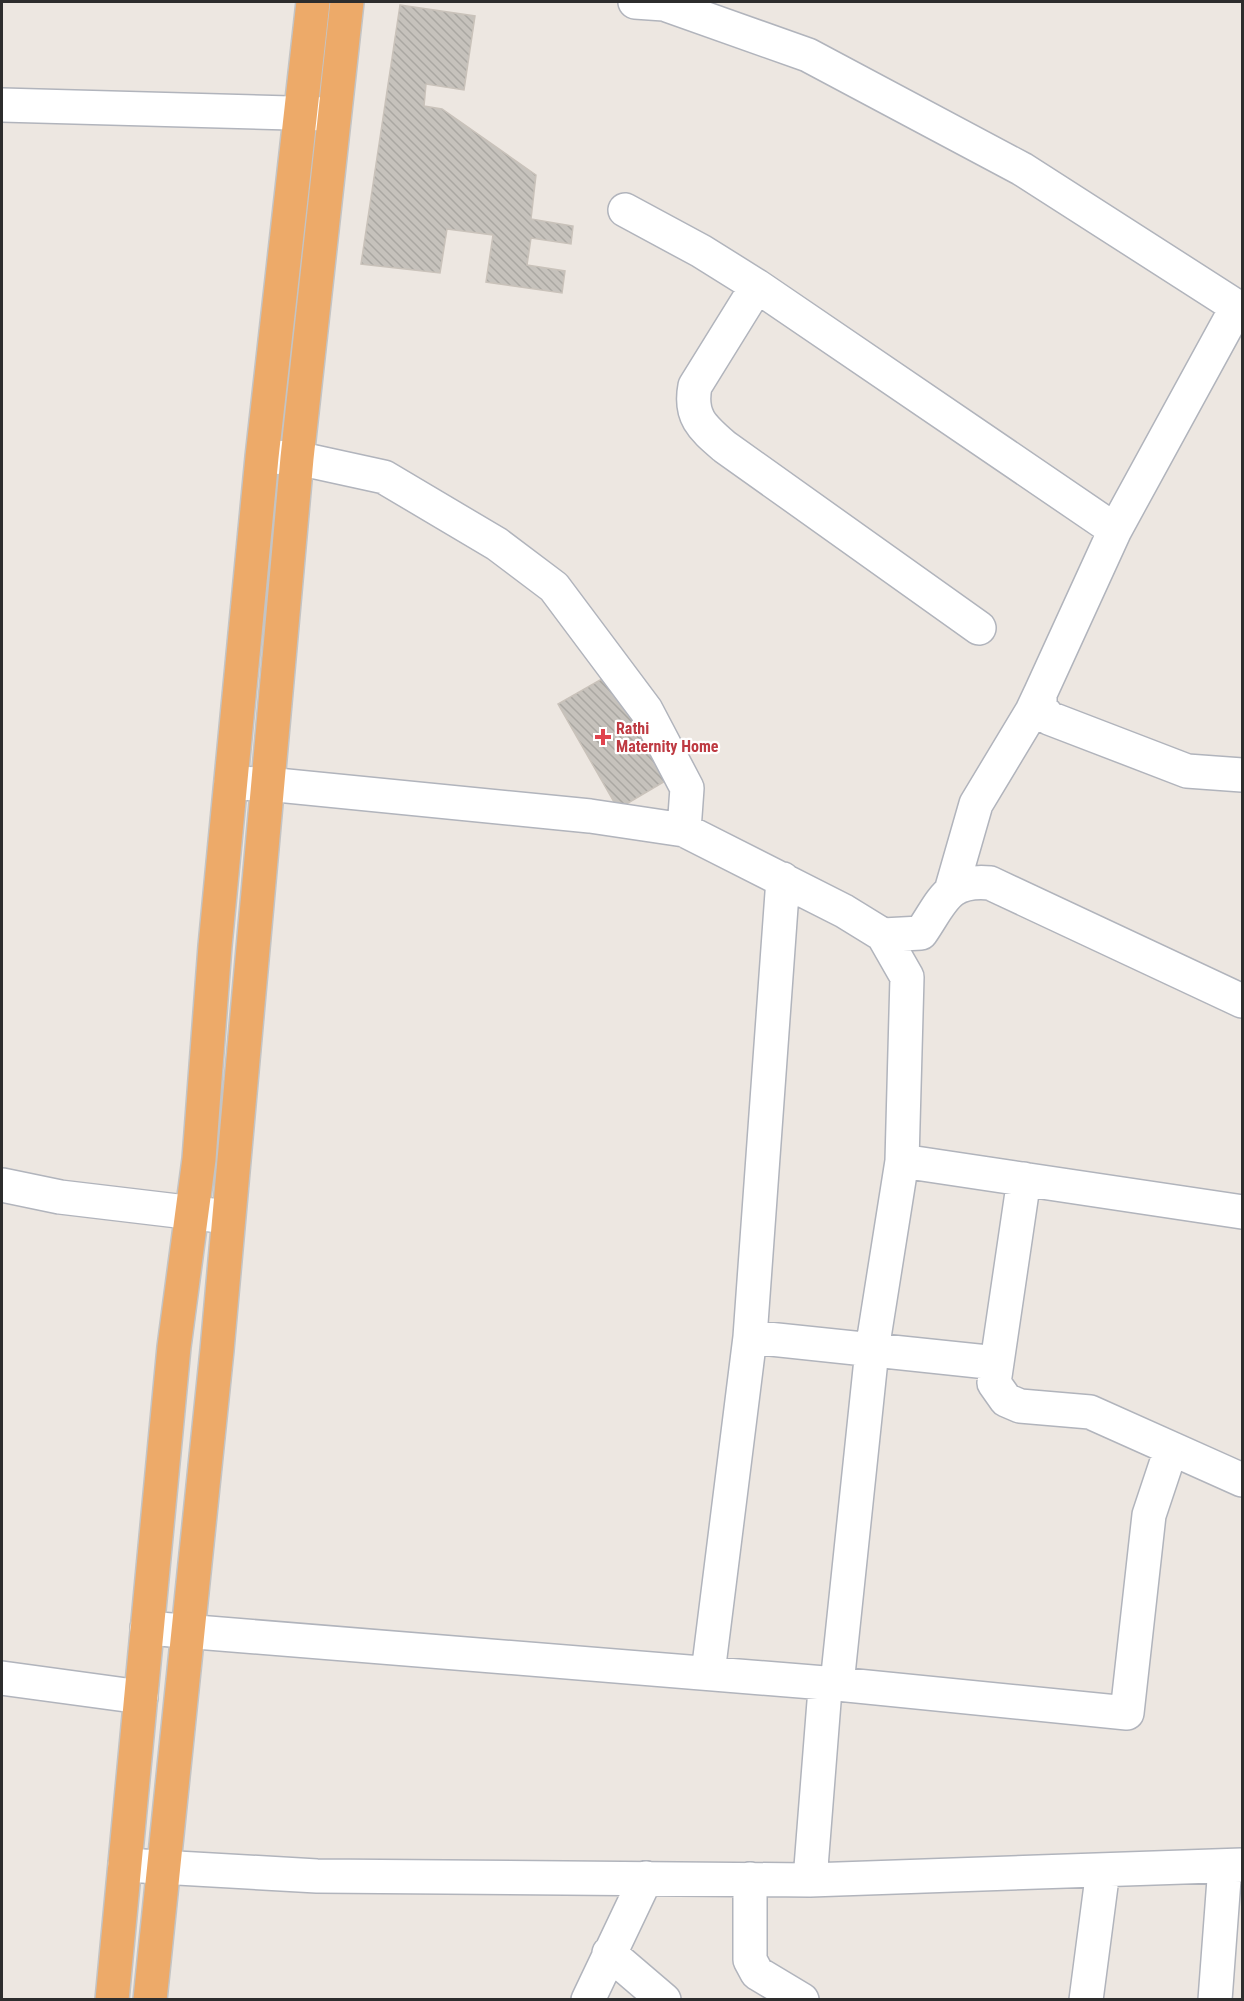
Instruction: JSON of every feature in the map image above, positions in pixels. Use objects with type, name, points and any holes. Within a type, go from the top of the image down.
[{"type":"highway","points":[[112,2000],[174,1347],[199,1159],[262,457],[313,2]]},
{"type":"highway","points":[[150,2000],[228,1217],[297,458],[347,2]]},
{"type":"street","points":[[634,2],[664,4],[808,55],[1022,169],[1240,309],[1115,530],[1032,711],[976,804],[951,891],[921,933],[907,977],[902,1161],[872,1350],[837,1684]]},
{"type":"street","points":[[2,105],[335,115]]},
{"type":"street","points":[[625,210],[701,250],[757,286],[1115,530]]},
{"type":"street","points":[[757,286],[695,386],[692,401],[695,416],[725,447],[979,628]]},
{"type":"street","points":[[262,457],[297,458],[384,477],[497,544],[554,587],[646,710],[687,788],[684,830]]},
{"type":"street","points":[[1040,694],[1040,707],[1049,718],[1187,771],[1242,775]]},
{"type":"street","points":[[231,783],[267,784],[590,816],[684,830],[844,911],[883,935],[907,977]]},
{"type":"street","points":[[708,1674],[750,1337],[783,879]]},
{"type":"street","points":[[951,891],[969,881],[990,883],[1242,1001]]},
{"type":"street","points":[[883,935],[921,933]]},
{"type":"street","points":[[902,1161],[1242,1212]]},
{"type":"street","points":[[1024,1179],[994,1383],[1006,1400],[1020,1406],[1090,1412],[1242,1480]]},
{"type":"street","points":[[2,1185],[60,1197],[191,1215],[228,1217]]},
{"type":"street","points":[[750,1337],[997,1363]]},
{"type":"street","points":[[147,1628],[837,1684],[1127,1713],[1149,1515],[1171,1449]]},
{"type":"street","points":[[2,1678],[141,1697]]},
{"type":"street","points":[[810,1880],[825,1689],[837,1684]]},
{"type":"street","points":[[125,1865],[317,1876],[750,1880],[810,1880],[1234,1865],[1215,2000]]},
{"type":"street","points":[[1086,2000],[1103,1870]]},
{"type":"street","points":[[588,2000],[646,1878]]},
{"type":"street","points":[[750,1880],[750,1960],[757,1973],[802,2000]]},
{"type":"street","points":[[609,1953],[664,2000]]},
{"type":"building","points":[[400,5],[475,16],[464,90],[426,84],[424,106],[442,109],[536,175],[531,219],[573,226],[571,244],[531,238],[527,265],[565,271],[562,293],[486,282],[493,235],[447,229],[440,273],[361,264]]},
{"type":"building","points":[[607,676],[667,780],[618,809],[558,704]]},
{"type":"place","name":"Rathi Maternity Home","points":[[603,737]]}]
